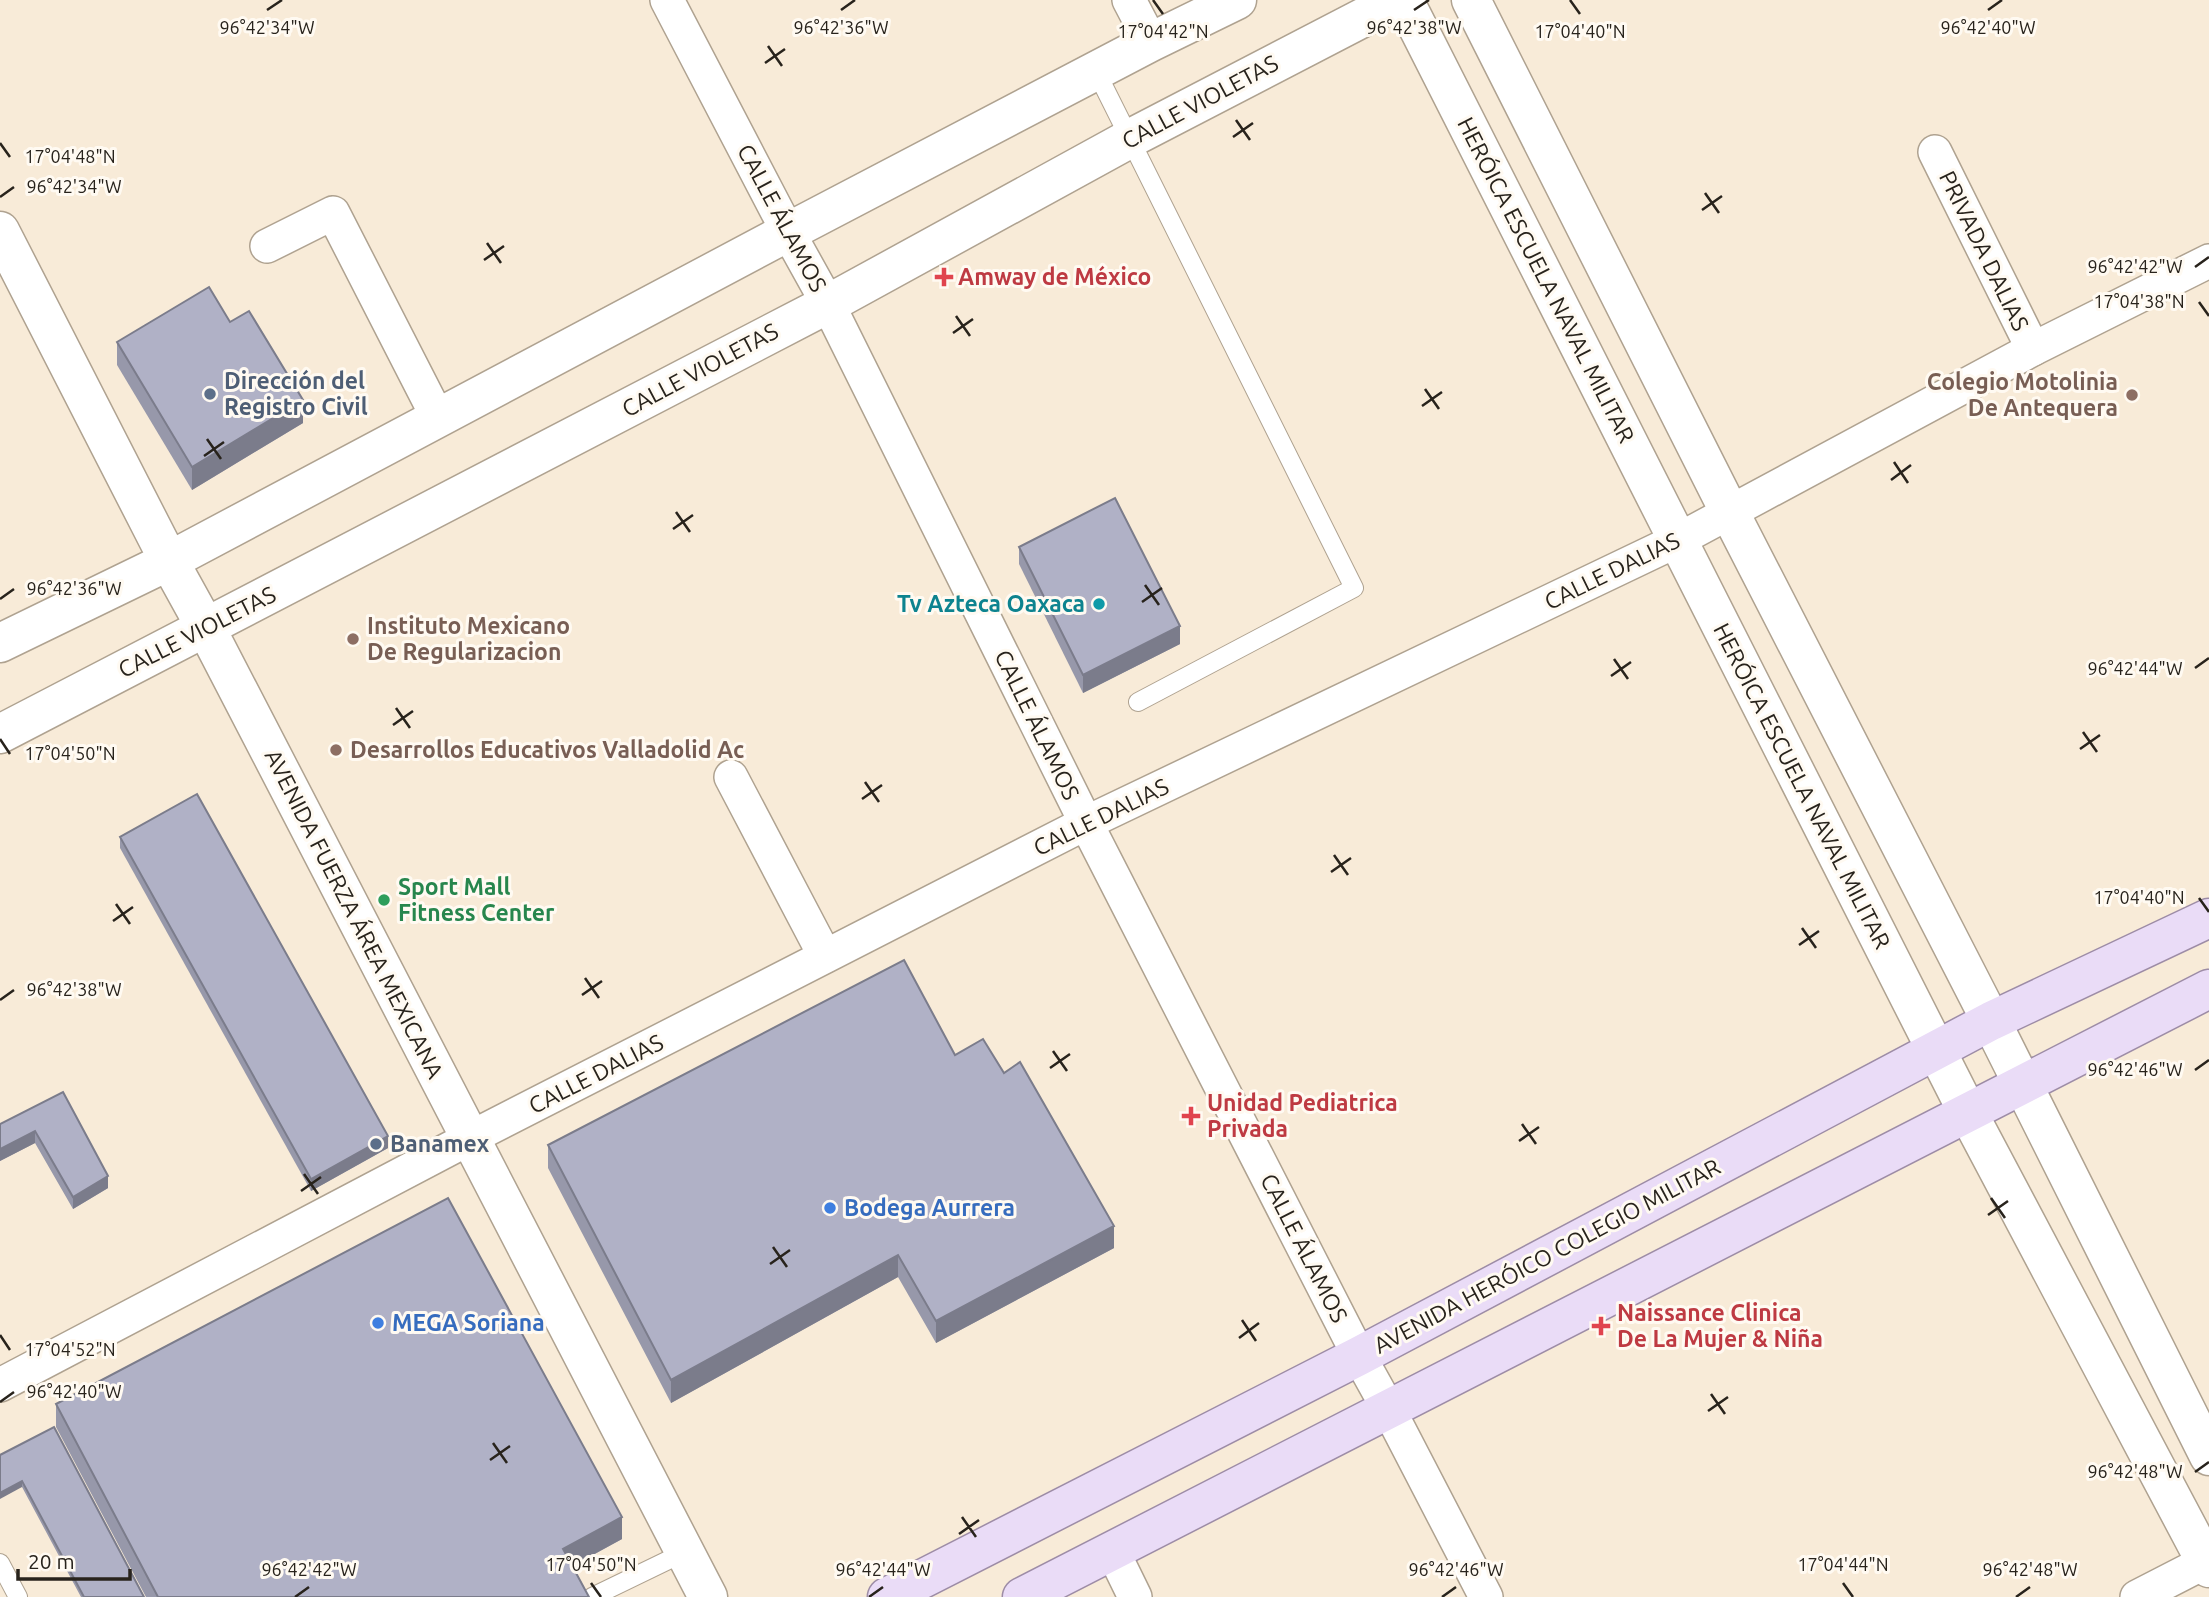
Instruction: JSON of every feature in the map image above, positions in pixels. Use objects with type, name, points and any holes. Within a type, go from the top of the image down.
[{"type":"main road","name":"AVENIDA HERÓICO COLEGIO MILITAR","points":[[887,1597],[1359,1356],[1991,1021],[2209,918]]},
{"type":"main road","points":[[1022,1597],[2209,989]]},
{"type":"street","name":"CALLE ÁLAMOS","points":[[667,0],[828,304],[1086,823],[1359,1356],[1486,1597]]},
{"type":"street","points":[[1129,0],[1151,42]]},
{"type":"street","points":[[0,643],[169,561],[788,232],[1151,42],[1237,0]]},
{"type":"street","name":"CALLE VIOLETAS","points":[[0,734],[828,304],[1131,138],[1397,0]]},
{"type":"street","name":"HERÓICA ESCUELA NAVAL MILITAR","points":[[1404,0],[1936,1051],[2208,1563]]},
{"type":"street","points":[[1471,0],[1991,1021],[2209,1456]]},
{"type":"street","name":"PRIVADA DALIAS","points":[[1935,152],[2033,349]]},
{"type":"street","points":[[267,246],[333,213],[438,418]]},
{"type":"street","name":"AVENIDA FUERZA ÁREA MEXICANA","points":[[0,231],[708,1597]]},
{"type":"street","name":"CALLE DALIAS","points":[[0,1385],[470,1139],[1086,823],[1678,540],[2033,349],[2209,261]]},
{"type":"street","points":[[731,777],[825,956]]},
{"type":"street","points":[[1113,1552],[1135,1597]]},
{"type":"street","points":[[2137,1597],[2208,1563]]},
{"type":"lane","points":[[1096,71],[1354,588],[1138,702]]},
{"type":"lane","points":[[592,1597],[685,1552]]},
{"type":"lane","points":[[0,1563],[18,1597]]},
{"type":"building","name":"Dirección del Registro Civil","points":[[209,287],[230,322],[249,311],[303,400],[192,467],[117,342]]},
{"type":"building","name":"Tv Azteca Oaxaca","points":[[1115,498],[1180,626],[1083,675],[1019,547]]},
{"type":"building","points":[[197,794],[388,1136],[311,1179],[120,837]]},
{"type":"building","name":"Bodega Aurrera","points":[[904,960],[955,1055],[983,1039],[1004,1073],[1020,1062],[1114,1226],[936,1321],[898,1255],[671,1380],[548,1145]]},
{"type":"building","points":[[63,1092],[108,1176],[73,1197],[35,1131],[0,1149],[0,1124]]},
{"type":"building","name":"MEGA Soriana","points":[[448,1198],[622,1517],[563,1549],[589,1597],[158,1597],[56,1404]]},
{"type":"building","points":[[54,1427],[144,1597],[84,1597],[22,1481],[0,1493],[0,1455]]},
{"type":"place","name":"Amway de México","points":[[944,277]]},
{"type":"place","name":"Dirección del Registro Civil","points":[[210,394]]},
{"type":"place","name":"Colegio Motolinia De Antequera","points":[[2132,395]]},
{"type":"place","name":"Tv Azteca Oaxaca","points":[[1099,604]]},
{"type":"place","name":"Instituto Mexicano De Regularizacion","points":[[353,639]]},
{"type":"place","name":"Desarrollos Educativos Valladolid Ac","points":[[336,750]]},
{"type":"place","name":"Sport Mall Fitness Center","points":[[384,900]]},
{"type":"place","name":"Unidad Pediatrica Privada","points":[[1191,1116]]},
{"type":"place","name":"Banamex","points":[[376,1144]]},
{"type":"place","name":"Bodega Aurrera","points":[[830,1208]]},
{"type":"place","name":"MEGA Soriana","points":[[378,1323]]},
{"type":"place","name":"Naissance Clinica De La Mujer & Niña","points":[[1601,1326]]}]
